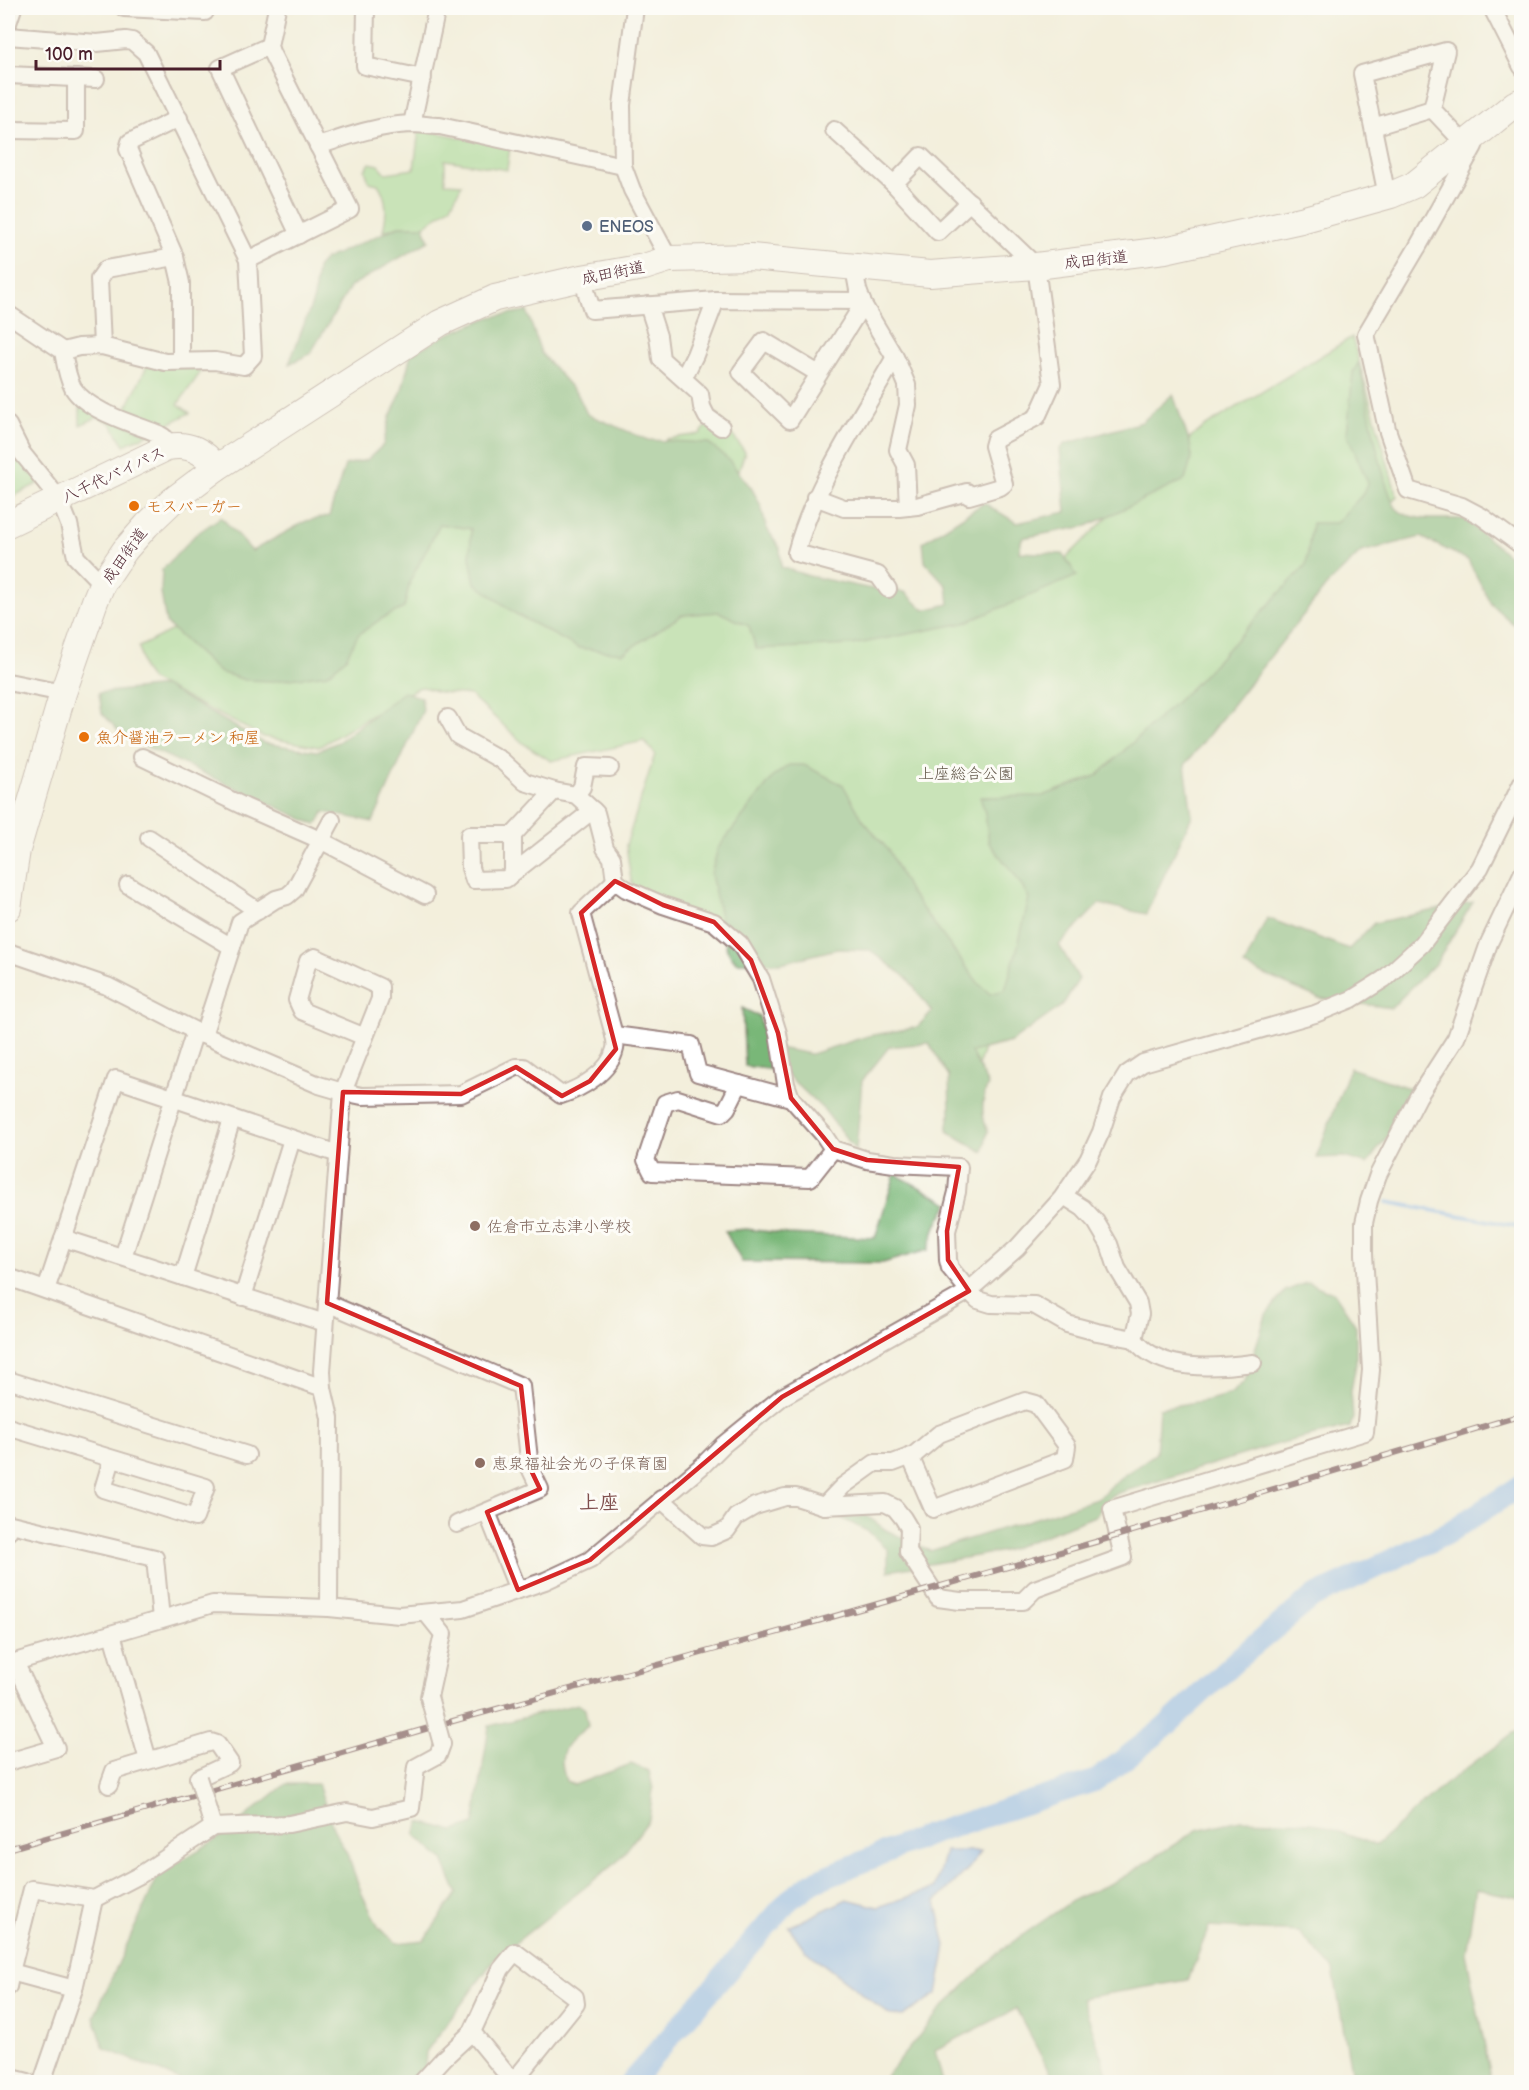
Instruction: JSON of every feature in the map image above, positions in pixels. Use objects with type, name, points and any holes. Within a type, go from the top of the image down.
[{"type":"highway","name":"成田街道","points":[[8,908],[12,849],[95,601],[102,584],[125,550],[172,501],[216,468],[462,311],[495,298],[582,278],[644,267],[669,259],[751,257],[930,274],[1036,266],[1165,250],[1301,220],[1387,196],[1414,185],[1467,141],[1521,101]]},
{"type":"highway","name":"八千代バイパス","points":[[8,524],[168,447],[177,445],[203,452],[216,468]]},
{"type":"street","points":[[8,23],[14,8]]},
{"type":"street","points":[[124,8],[205,12],[206,8]]},
{"type":"street","points":[[248,261],[350,209],[269,46],[277,8]]},
{"type":"street","points":[[366,8],[365,66],[423,78]]},
{"type":"street","points":[[412,124],[437,8]]},
{"type":"street","points":[[635,8],[621,105],[622,166],[632,190],[669,259]]},
{"type":"street","points":[[1492,8],[1521,67]]},
{"type":"street","points":[[8,36],[97,43],[132,41],[146,53],[248,261],[253,356],[244,366],[215,361],[165,362],[102,346],[79,347],[63,351]]},
{"type":"street","points":[[269,46],[220,68],[299,235]]},
{"type":"street","points":[[1387,196],[1362,74],[1446,51],[1432,109]]},
{"type":"street","points":[[8,75],[96,79]]},
{"type":"street","points":[[8,130],[76,130],[76,78]]},
{"type":"street","points":[[1432,109],[1474,146],[1366,334],[1387,429],[1408,490],[1462,506],[1481,516],[1521,546]]},
{"type":"street","points":[[1373,128],[1432,109]]},
{"type":"street","points":[[179,118],[130,142],[128,148],[174,257],[181,283],[181,361]]},
{"type":"street","points":[[318,146],[352,135],[412,124],[440,126],[622,166]]},
{"type":"street","points":[[834,130],[894,184],[938,232],[970,202]]},
{"type":"street","points":[[815,497],[843,508],[908,507],[967,492],[969,496],[1000,487],[1004,484],[993,446],[995,439],[1037,417],[1052,384],[1036,266],[921,156],[894,184]]},
{"type":"street","points":[[102,346],[99,279],[106,269],[174,257]]},
{"type":"street","points":[[854,268],[863,303],[895,357],[907,385],[908,405],[898,450],[906,465],[908,507]]},
{"type":"street","points":[[582,278],[592,310],[716,300],[863,303]]},
{"type":"street","points":[[684,377],[716,300]]},
{"type":"street","points":[[819,374],[764,341],[741,372],[790,420],[819,374],[863,303]]},
{"type":"street","points":[[648,305],[658,336],[661,359],[684,377],[700,394],[702,407],[707,417],[722,427]]},
{"type":"street","points":[[8,315],[63,351],[68,377],[80,398],[105,412],[159,434],[164,437],[168,447]]},
{"type":"street","points":[[888,589],[878,574],[796,553],[815,497],[895,357]]},
{"type":"street","points":[[8,425],[22,453],[59,499],[69,524],[76,557],[102,584]]},
{"type":"street","points":[[8,682],[63,693]]},
{"type":"street","points":[[448,718],[458,736],[501,760],[525,782],[576,795],[593,810],[600,824],[605,848],[612,858],[615,881],[626,889],[663,905],[714,922],[740,944],[761,979],[768,1000],[778,1033],[786,1084],[791,1098],[823,1134],[833,1149],[867,1160],[959,1167],[957,1192],[947,1231],[948,1260],[950,1268],[978,1300],[991,1304],[1034,1305],[1067,1324],[1134,1339],[1142,1349],[1161,1359],[1196,1366],[1224,1367],[1253,1363]]},
{"type":"street","points":[[142,757],[244,807],[320,840],[425,895]]},
{"type":"street","points":[[576,795],[582,787],[586,767],[610,768]]},
{"type":"street","points":[[8,1762],[56,1748],[11,1663],[213,1604],[329,1608],[399,1615],[463,1609],[545,1581],[590,1560],[782,1397],[969,1291],[1017,1248],[1064,1196],[1088,1160],[1101,1132],[1112,1098],[1127,1074],[1143,1063],[1315,1014],[1352,999],[1384,980],[1422,944],[1480,868],[1521,783]]},
{"type":"street","points":[[513,873],[513,835],[554,791]]},
{"type":"street","points":[[513,835],[469,835],[470,868],[474,880],[506,879],[593,810]]},
{"type":"street","points":[[123,1257],[173,1100],[240,922],[294,890],[332,820]]},
{"type":"street","points":[[149,838],[258,911]]},
{"type":"street","points":[[661,1499],[702,1536],[711,1537],[727,1530],[736,1517],[755,1506],[785,1497],[796,1497],[824,1506],[885,1503],[895,1508],[909,1528],[908,1552],[938,1598],[960,1601],[1023,1601],[1035,1589],[1123,1557],[1112,1509],[1365,1432],[1371,1370],[1364,1254],[1364,1223],[1369,1201],[1378,1175],[1418,1097],[1456,1038],[1489,943],[1521,874]]},
{"type":"street","points":[[8,952],[107,986],[199,1033],[319,1085],[342,1092],[362,1096],[460,1094],[516,1067],[524,1067],[561,1095],[590,1081],[607,1065],[616,1048],[581,913],[615,881]]},
{"type":"street","points":[[128,885],[232,947]]},
{"type":"street","points":[[329,1608],[330,1418],[323,1388],[322,1371],[342,1092],[365,1037],[380,999],[380,987],[315,957],[308,961],[297,999],[302,1011],[365,1037]]},
{"type":"street","points":[[614,1035],[691,1045],[698,1073],[791,1098]]},
{"type":"street","points":[[46,1290],[116,1079],[338,1154]]},
{"type":"street","points":[[739,1084],[722,1113],[678,1099],[665,1103],[646,1160],[652,1172],[810,1178],[833,1149]]},
{"type":"street","points":[[183,1277],[232,1119]]},
{"type":"street","points":[[243,1297],[292,1139]]},
{"type":"street","points":[[1064,1196],[1083,1208],[1096,1222],[1138,1303],[1140,1314],[1134,1339]]},
{"type":"street","points":[[63,1238],[325,1323]]},
{"type":"street","points":[[8,1277],[323,1388]]},
{"type":"street","points":[[327,1303],[520,1386],[530,1468],[540,1489],[457,1524]]},
{"type":"street","points":[[8,1380],[247,1455]]},
{"type":"street","points":[[824,1506],[843,1486],[875,1463],[893,1463],[910,1456],[939,1434],[1025,1401],[1036,1404],[1066,1446],[1065,1458],[933,1509],[910,1456]]},
{"type":"street","points":[[8,1428],[206,1487],[195,1518],[104,1490],[112,1459]]},
{"type":"street","points":[[487,1512],[518,1590]]},
{"type":"street","points":[[8,1532],[11,1524],[155,1558],[161,1619]]},
{"type":"street","points":[[74,1989],[9,1977],[32,1889],[94,1899],[140,1875],[213,1827],[289,1824],[347,1812],[374,1817],[411,1808],[416,1767],[438,1755],[442,1744],[429,1697],[443,1634],[427,1614]]},
{"type":"street","points":[[112,1634],[148,1760]]},
{"type":"street","points":[[109,1785],[114,1771],[211,1742],[218,1744],[230,1763],[198,1778],[213,1827]]},
{"type":"street","points":[[42,2082],[74,1989],[94,1899]]},
{"type":"street","points":[[422,2082],[472,2032],[501,1969],[515,1952],[575,1997],[576,2004],[513,2082],[472,2032]]},
{"type":"street","points":[[8,2077],[28,2082]]},
{"type":"highlighted area","points":[[615,881],[663,905],[714,922],[751,960],[778,1033],[791,1098],[833,1149],[867,1160],[959,1167],[947,1231],[948,1260],[969,1291],[782,1397],[590,1560],[518,1590],[487,1512],[540,1489],[530,1468],[521,1386],[327,1303],[343,1092],[461,1094],[516,1067],[562,1096],[590,1081],[616,1049],[581,913]]},
{"type":"green space","points":[[419,129],[510,147],[507,170],[445,160],[445,183],[462,184],[451,206],[424,226],[399,226],[383,231],[386,213],[384,195],[378,184],[369,182],[365,170],[370,163],[379,165],[386,173],[414,169]]},
{"type":"green space","points":[[399,226],[424,226],[429,241],[351,286],[310,354],[289,364],[314,298],[317,268],[325,259]]},
{"type":"green space","points":[[527,311],[541,353],[578,395],[587,414],[648,440],[708,443],[728,459],[752,489],[761,506],[767,529],[780,548],[781,567],[809,576],[867,588],[905,592],[924,610],[949,604],[947,586],[925,562],[923,542],[984,503],[1017,523],[1066,512],[1060,449],[1065,444],[1142,422],[1173,394],[1190,444],[1192,457],[1185,480],[1087,526],[1022,538],[1019,552],[1063,554],[1077,576],[964,623],[852,645],[756,649],[749,626],[719,612],[682,615],[623,653],[578,648],[516,614],[475,583],[470,558],[471,529],[440,524],[410,581],[404,608],[381,619],[358,635],[346,658],[328,674],[274,681],[245,680],[219,672],[166,623],[161,592],[162,570],[195,535],[221,517],[252,551],[306,521],[329,516],[345,465],[367,460],[383,445],[390,417],[401,393],[411,354],[448,334],[490,317]]},
{"type":"green space","name":"上座総合公園","points":[[518,312],[554,398],[657,484],[666,439],[700,434],[717,414],[745,452],[729,501],[740,557],[942,615],[1045,579],[1171,454],[1204,427],[1352,337],[1397,496],[1148,755],[1054,909],[1050,1003],[1011,1042],[984,1049],[978,1066],[880,913],[732,933],[634,889],[626,845],[655,754],[644,741],[551,761],[524,744],[470,695],[439,692],[423,687],[417,688],[319,747],[264,737],[151,680],[143,669],[139,647],[184,624],[232,652],[501,317]]},
{"type":"green space","points":[[1359,362],[1380,462],[1397,509],[1420,518],[1464,519],[1521,566],[1521,631],[1491,604],[1468,560],[1421,537],[1361,552],[1326,586],[1185,765],[1192,816],[1146,914],[1099,904],[1059,945],[1079,979],[1062,1006],[1011,1042],[971,1052],[988,1084],[983,1108],[988,1131],[983,1152],[947,1131],[950,1114],[949,1077],[929,1043],[889,1047],[862,1081],[856,1151],[825,1111],[783,1071],[745,1066],[742,1008],[759,1016],[767,1046],[811,1054],[868,1036],[917,1027],[932,1012],[908,979],[870,950],[837,949],[781,963],[736,962],[727,950],[711,874],[718,848],[774,776],[789,765],[804,765],[843,785],[863,820],[889,851],[909,891],[979,984],[990,994],[1005,990],[1029,898],[1015,875],[989,843],[985,813],[980,797],[1043,796],[1098,775],[1193,686],[1306,565],[1312,523],[1336,523],[1362,495],[1368,483],[1347,434],[1353,372]]},
{"type":"green space","points":[[148,364],[203,369],[178,404],[190,413],[161,428],[123,415]]},
{"type":"green space","points":[[80,403],[149,434],[124,445],[111,423],[98,417],[80,425]]},
{"type":"green space","points":[[8,432],[43,481],[8,499]]},
{"type":"green space","points":[[164,686],[264,743],[317,751],[338,742],[404,692],[421,697],[423,710],[373,822],[324,812],[316,825],[123,736],[102,713],[99,693]]},
{"type":"green space","points":[[1473,902],[1437,962],[1391,1008],[1318,998],[1244,966],[1267,918],[1349,949],[1374,923]]},
{"type":"green space","points":[[1350,1068],[1412,1089],[1395,1126],[1367,1164],[1344,1157],[1316,1158]]},
{"type":"green space","points":[[895,1174],[949,1203],[936,1226],[928,1250],[883,1263],[742,1262],[725,1231],[746,1229],[788,1234],[875,1238]]},
{"type":"green space","points":[[1308,1282],[1335,1294],[1356,1326],[1356,1364],[1351,1391],[1353,1418],[1350,1427],[1285,1442],[1112,1495],[1095,1516],[1005,1551],[888,1571],[888,1550],[869,1532],[841,1518],[867,1516],[886,1530],[930,1551],[1097,1499],[1120,1478],[1156,1453],[1159,1408],[1209,1400],[1230,1394],[1245,1381],[1266,1315],[1285,1291]]},
{"type":"green space","points":[[578,1704],[585,1709],[588,1726],[568,1743],[565,1749],[562,1762],[566,1781],[574,1785],[631,1764],[649,1771],[653,1789],[649,1820],[619,1860],[494,1960],[426,2052],[424,2082],[185,2082],[104,2048],[94,2017],[159,1874],[220,1837],[286,1784],[318,1784],[333,1828],[348,1856],[362,1894],[379,1928],[397,1943],[424,1940],[457,1893],[443,1860],[415,1835],[420,1822],[454,1831],[474,1824],[489,1726]]},
{"type":"green space","points":[[1513,1733],[1521,1733],[1521,1898],[1476,1889],[1466,1953],[1492,2082],[1373,2082],[1351,2071],[1333,1969],[1299,1932],[1209,1927],[1188,1980],[1082,1998],[1110,2082],[1055,2082],[1016,2009],[935,2050],[943,2082],[881,2082],[941,2009],[1001,1950],[1075,1899],[1122,1878],[1197,1830],[1240,1820],[1312,1822],[1376,1845],[1444,1785]]},
{"type":"water","points":[[945,1851],[981,1851],[969,1868],[936,1901],[946,1946],[937,1994],[903,2016],[890,2015],[805,1950],[789,1927],[847,1899],[878,1907],[935,1888]]},
{"type":"waterway","points":[[1387,1202],[1522,1227]]},
{"type":"waterway","points":[[631,2082],[789,1900],[815,1881],[931,1834],[1097,1780],[1163,1729],[1241,1656],[1313,1597],[1446,1534],[1522,1485]]},
{"type":"railway","points":[[8,1849],[460,1719],[1099,1541],[1522,1415]]},
{"type":"place","name":"ENEOS","points":[[587,226]]},
{"type":"place","name":"モスバーガー","points":[[134,506]]},
{"type":"place","name":"魚介醤油ラーメン 和屋","points":[[84,737]]},
{"type":"place","name":"佐倉市立志津小学校","points":[[475,1226]]},
{"type":"place","name":"恵泉福祉会光の子保育園","points":[[480,1463]]},
{"type":"district","name":"上座","points":[[599,1502]]}]
